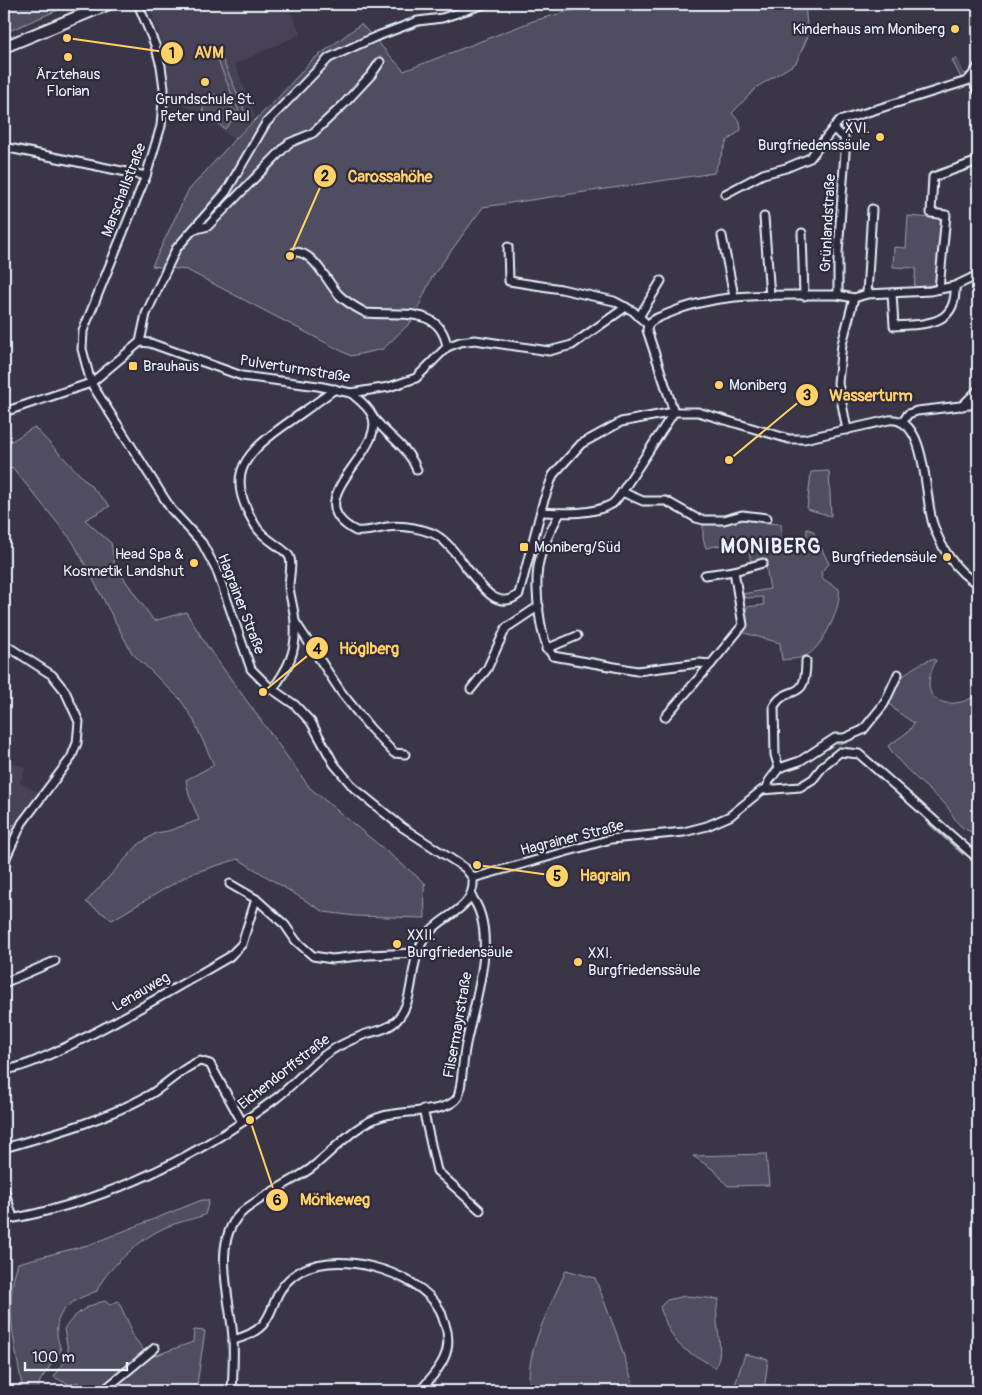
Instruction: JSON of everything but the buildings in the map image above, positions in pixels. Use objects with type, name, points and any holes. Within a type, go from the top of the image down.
[{"type":"main road","points":[[4,48],[109,4]]},
{"type":"street","name":"Marschallstraße","points":[[92,383],[82,349],[83,331],[146,176],[161,126],[164,88],[155,45],[138,4]]},
{"type":"street","points":[[4,412],[92,383],[140,342],[146,314],[176,249],[226,192],[266,123],[329,58],[375,37],[418,21],[442,18],[485,4]]},
{"type":"street","points":[[193,230],[208,226],[289,143],[313,132],[371,75],[380,62]]},
{"type":"street","points":[[725,194],[763,174],[786,168],[810,158],[839,121],[967,81],[978,67]]},
{"type":"street","points":[[971,77],[978,91]]},
{"type":"street","name":"Grünlandstraße","points":[[832,129],[844,137],[845,152],[838,295]]},
{"type":"street","points":[[4,147],[146,176]]},
{"type":"street","points":[[939,290],[946,215],[931,213],[933,177],[978,161]]},
{"type":"street","points":[[867,294],[872,209]]},
{"type":"street","points":[[764,217],[770,296]]},
{"type":"street","name":"Grünlandstraße","points":[[802,233],[804,296]]},
{"type":"street","points":[[722,236],[734,296]]},
{"type":"street","points":[[508,247],[507,279],[511,283],[590,294],[614,301],[639,317],[648,326],[647,330],[674,412]]},
{"type":"street","points":[[295,252],[301,253],[322,270],[340,295],[361,310],[372,313],[420,316],[438,323],[443,331],[447,347],[475,340],[549,351],[572,345],[626,307]]},
{"type":"street","name":"Grünlandstraße","points":[[648,326],[652,320],[684,306],[734,296],[838,295],[854,298],[867,294],[939,290],[955,286],[978,275]]},
{"type":"street","points":[[639,317],[660,281]]},
{"type":"street","points":[[892,293],[894,326],[906,326],[936,321],[948,316],[956,300],[955,286]]},
{"type":"street","points":[[847,430],[838,384],[842,344],[854,298]]},
{"type":"street","name":"Pulverturmstraße","points":[[140,342],[150,343],[242,376],[335,389],[350,393],[389,387],[416,378],[447,347]]},
{"type":"street","name":"Hagrainer Straße","points":[[92,383],[171,509],[202,543],[217,571],[251,669],[272,690],[295,705],[310,722],[334,764],[354,788],[402,827],[466,868],[473,878],[611,839],[684,832],[707,826],[730,816],[758,792],[767,788],[768,781],[779,768]]},
{"type":"street","points":[[272,690],[291,662],[296,623],[289,587],[288,555],[258,530],[242,497],[241,473],[243,464],[254,449],[335,389]]},
{"type":"street","points":[[962,406],[978,390]]},
{"type":"street","points":[[350,393],[372,414],[386,432],[409,453],[417,470]]},
{"type":"street","points":[[903,422],[908,414],[917,411],[978,404]]},
{"type":"street","points":[[541,512],[560,513],[596,510],[613,504],[674,412]]},
{"type":"street","points":[[372,414],[373,428],[366,445],[337,489],[335,502],[338,515],[350,527],[367,532],[387,527],[408,527],[442,538],[462,560],[484,591],[497,600],[513,600],[519,594],[553,475],[581,444],[621,422],[674,412],[698,412],[716,416],[789,439],[804,439],[898,419],[909,426],[917,444],[930,514],[937,535],[957,568],[978,584]]},
{"type":"street","points":[[622,492],[643,501],[666,501],[696,518],[704,520],[724,520],[742,515],[768,518]]},
{"type":"street","points":[[560,513],[543,549],[538,567],[539,606],[546,649],[553,656],[637,671],[699,662],[711,664]]},
{"type":"street","points":[[705,575],[763,563]]},
{"type":"street","points":[[665,717],[743,625],[734,570]]},
{"type":"street","points":[[471,689],[487,670],[506,628],[539,606]]},
{"type":"street","points":[[296,623],[341,692],[370,728],[394,753],[405,754]]},
{"type":"street","points":[[546,649],[577,636]]},
{"type":"street","points":[[4,644],[52,675],[65,691],[78,722],[72,758],[22,823],[4,862]]},
{"type":"street","points":[[806,661],[804,684],[798,691],[777,701],[774,706],[775,755],[779,768],[800,761],[835,738],[844,738],[862,730],[884,704],[898,674]]},
{"type":"street","points":[[767,788],[800,787],[813,779],[835,754],[846,751],[859,754],[978,859]]},
{"type":"street","points":[[471,896],[473,878]]},
{"type":"street","points":[[230,884],[256,899],[285,925],[308,952],[321,959],[416,953]]},
{"type":"street","name":"Eichendorffstraße","points":[[4,1220],[64,1206],[115,1189],[200,1148],[242,1122],[289,1088],[326,1054],[350,1041],[396,1022],[406,1007],[416,953],[429,932],[460,909],[471,896]]},
{"type":"street","name":"Filsermayrstraße","points":[[424,1109],[444,1107],[456,1101],[460,1090],[466,1043],[477,999],[482,962],[482,920],[477,904],[471,896]]},
{"type":"street","name":"Lenauweg","points":[[4,1070],[49,1054],[129,1016],[229,957],[242,944],[256,899]]},
{"type":"street","points":[[4,983],[55,961]]},
{"type":"street","points":[[4,1148],[56,1133],[121,1109],[149,1094],[200,1061],[210,1064],[242,1122]]},
{"type":"street","points":[[232,1391],[234,1340],[225,1243],[235,1220],[244,1210],[293,1181],[364,1124],[383,1116],[424,1109],[438,1172],[480,1210]]},
{"type":"street","points":[[4,1189],[13,1218]]},
{"type":"street","points":[[234,1340],[250,1335],[264,1325],[281,1290],[292,1276],[300,1271],[324,1263],[341,1262],[373,1266],[401,1277],[414,1285],[440,1310],[449,1336],[445,1360],[420,1391]]},
{"type":"street","points":[[103,1391],[155,1348]]},
{"type":"shaded area","points":[[4,4],[72,4],[4,33]]},
{"type":"shaded area","points":[[91,4],[97,4],[4,43],[4,40]]},
{"type":"shaded area","name":"Grundschule St. Peter und Paul","points":[[148,4],[286,4],[301,34],[235,64],[255,116],[234,140],[201,112],[170,101],[167,56]]},
{"type":"shaded area","points":[[595,4],[805,4],[808,36],[796,63],[757,87],[732,113],[740,122],[741,130],[727,141],[714,173],[483,207],[432,277],[412,321],[383,349],[351,356],[187,270],[152,266],[188,191],[234,140],[276,100],[311,61],[361,24],[404,71],[533,21]]},
{"type":"shaded area","points":[[218,49],[248,119],[243,121],[214,51]]},
{"type":"shaded area","points":[[956,58],[964,74],[971,72],[967,78],[961,78],[952,60]]},
{"type":"shaded area","points":[[215,94],[238,113],[225,129],[202,110]]},
{"type":"shaded area","points":[[908,216],[943,219],[936,284],[914,288],[916,268],[893,267],[894,247],[906,248]]},
{"type":"shaded area","points":[[34,427],[110,506],[85,520],[111,543],[115,566],[154,621],[186,612],[209,649],[310,788],[426,884],[424,884],[425,918],[355,916],[324,912],[238,859],[190,874],[112,920],[86,902],[139,844],[156,833],[168,831],[199,820],[189,795],[186,780],[214,765],[193,719],[180,699],[132,653],[73,542],[12,467],[4,474],[4,446]]},
{"type":"shaded area","points":[[829,471],[831,516],[807,509],[811,472]]},
{"type":"shaded area","points":[[751,518],[767,523],[781,524],[782,547],[806,548],[807,529],[813,531],[829,564],[821,572],[823,579],[839,589],[838,605],[826,634],[815,649],[803,657],[782,660],[780,643],[741,632],[747,623],[746,607],[764,605],[763,597],[745,598],[743,594],[770,589],[765,561],[751,563],[747,540],[706,548],[703,538],[703,522],[718,523]]},
{"type":"shaded area","points":[[932,659],[936,660],[929,686],[932,695],[936,699],[949,703],[962,702],[974,697],[978,693],[978,833],[969,831],[959,824],[945,804],[907,770],[888,746],[909,731],[914,723],[896,711],[890,704],[895,688],[910,670]]},
{"type":"shaded area","points":[[4,760],[26,768],[20,783],[38,792],[16,824],[4,851]]},
{"type":"shaded area","points":[[13,824],[16,826],[4,851],[4,842]]},
{"type":"shaded area","points":[[766,1154],[769,1185],[728,1186],[714,1170],[693,1156]]},
{"type":"shaded area","points":[[202,1200],[209,1200],[205,1215],[170,1225],[152,1234],[133,1248],[115,1266],[97,1291],[76,1300],[62,1312],[57,1328],[61,1350],[40,1381],[37,1391],[23,1391],[14,1343],[11,1311],[11,1295],[18,1263],[91,1244]]},
{"type":"shaded area","points":[[566,1270],[595,1278],[616,1332],[634,1387],[638,1391],[531,1391],[529,1377],[530,1362],[534,1346]]},
{"type":"shaded area","points":[[685,1296],[719,1299],[717,1316],[720,1351],[715,1368],[679,1345],[666,1324],[660,1307],[667,1300]]},
{"type":"shaded area","points":[[105,1301],[110,1305],[118,1301],[131,1328],[130,1332],[145,1352],[98,1391],[83,1391],[78,1382],[70,1385],[54,1377],[69,1355],[64,1329],[81,1311]]},
{"type":"shaded area","points":[[194,1330],[205,1331],[196,1391],[105,1391],[149,1355],[154,1356],[193,1342]]},
{"type":"shaded area","points":[[745,1354],[768,1359],[764,1391],[733,1391]]},
{"type":"waterway","points":[[926,821],[963,854]]},
{"type":"waterway","points":[[971,860],[978,865]]},
{"type":"place","name":"Kinderhaus am Moniberg","points":[[955,29]]},
{"type":"place","name":"AVM","points":[[67,38]]},
{"type":"place","name":"Ärztehaus Florian","points":[[68,57]]},
{"type":"place","name":"Grundschule St. Peter und Paul","points":[[205,82]]},
{"type":"place","name":"XVI. Burgfriedenssäule","points":[[880,137]]},
{"type":"place","name":"Carossahöhe","points":[[290,256]]},
{"type":"place","name":"Brauhaus","points":[[133,366]]},
{"type":"place","name":"Moniberg","points":[[719,385]]},
{"type":"place","name":"Wasserturm","points":[[729,460]]},
{"type":"place","name":"Moniberg/Süd","points":[[524,547]]},
{"type":"place","name":"Burgfriedensäule","points":[[947,557]]},
{"type":"place","name":"Head Spa & Kosmetik Landshut","points":[[194,563]]},
{"type":"place","name":"Höglberg","points":[[263,692]]},
{"type":"place","name":"Hagrain","points":[[477,865]]},
{"type":"place","name":"XXII. Burgfriedensäule","points":[[397,944]]},
{"type":"place","name":"XXI. Burgfriedenssäule","points":[[578,962]]},
{"type":"place","name":"Mörikeweg","points":[[250,1120]]},
{"type":"district","name":"MONIBERG","points":[[771,546]]}]
